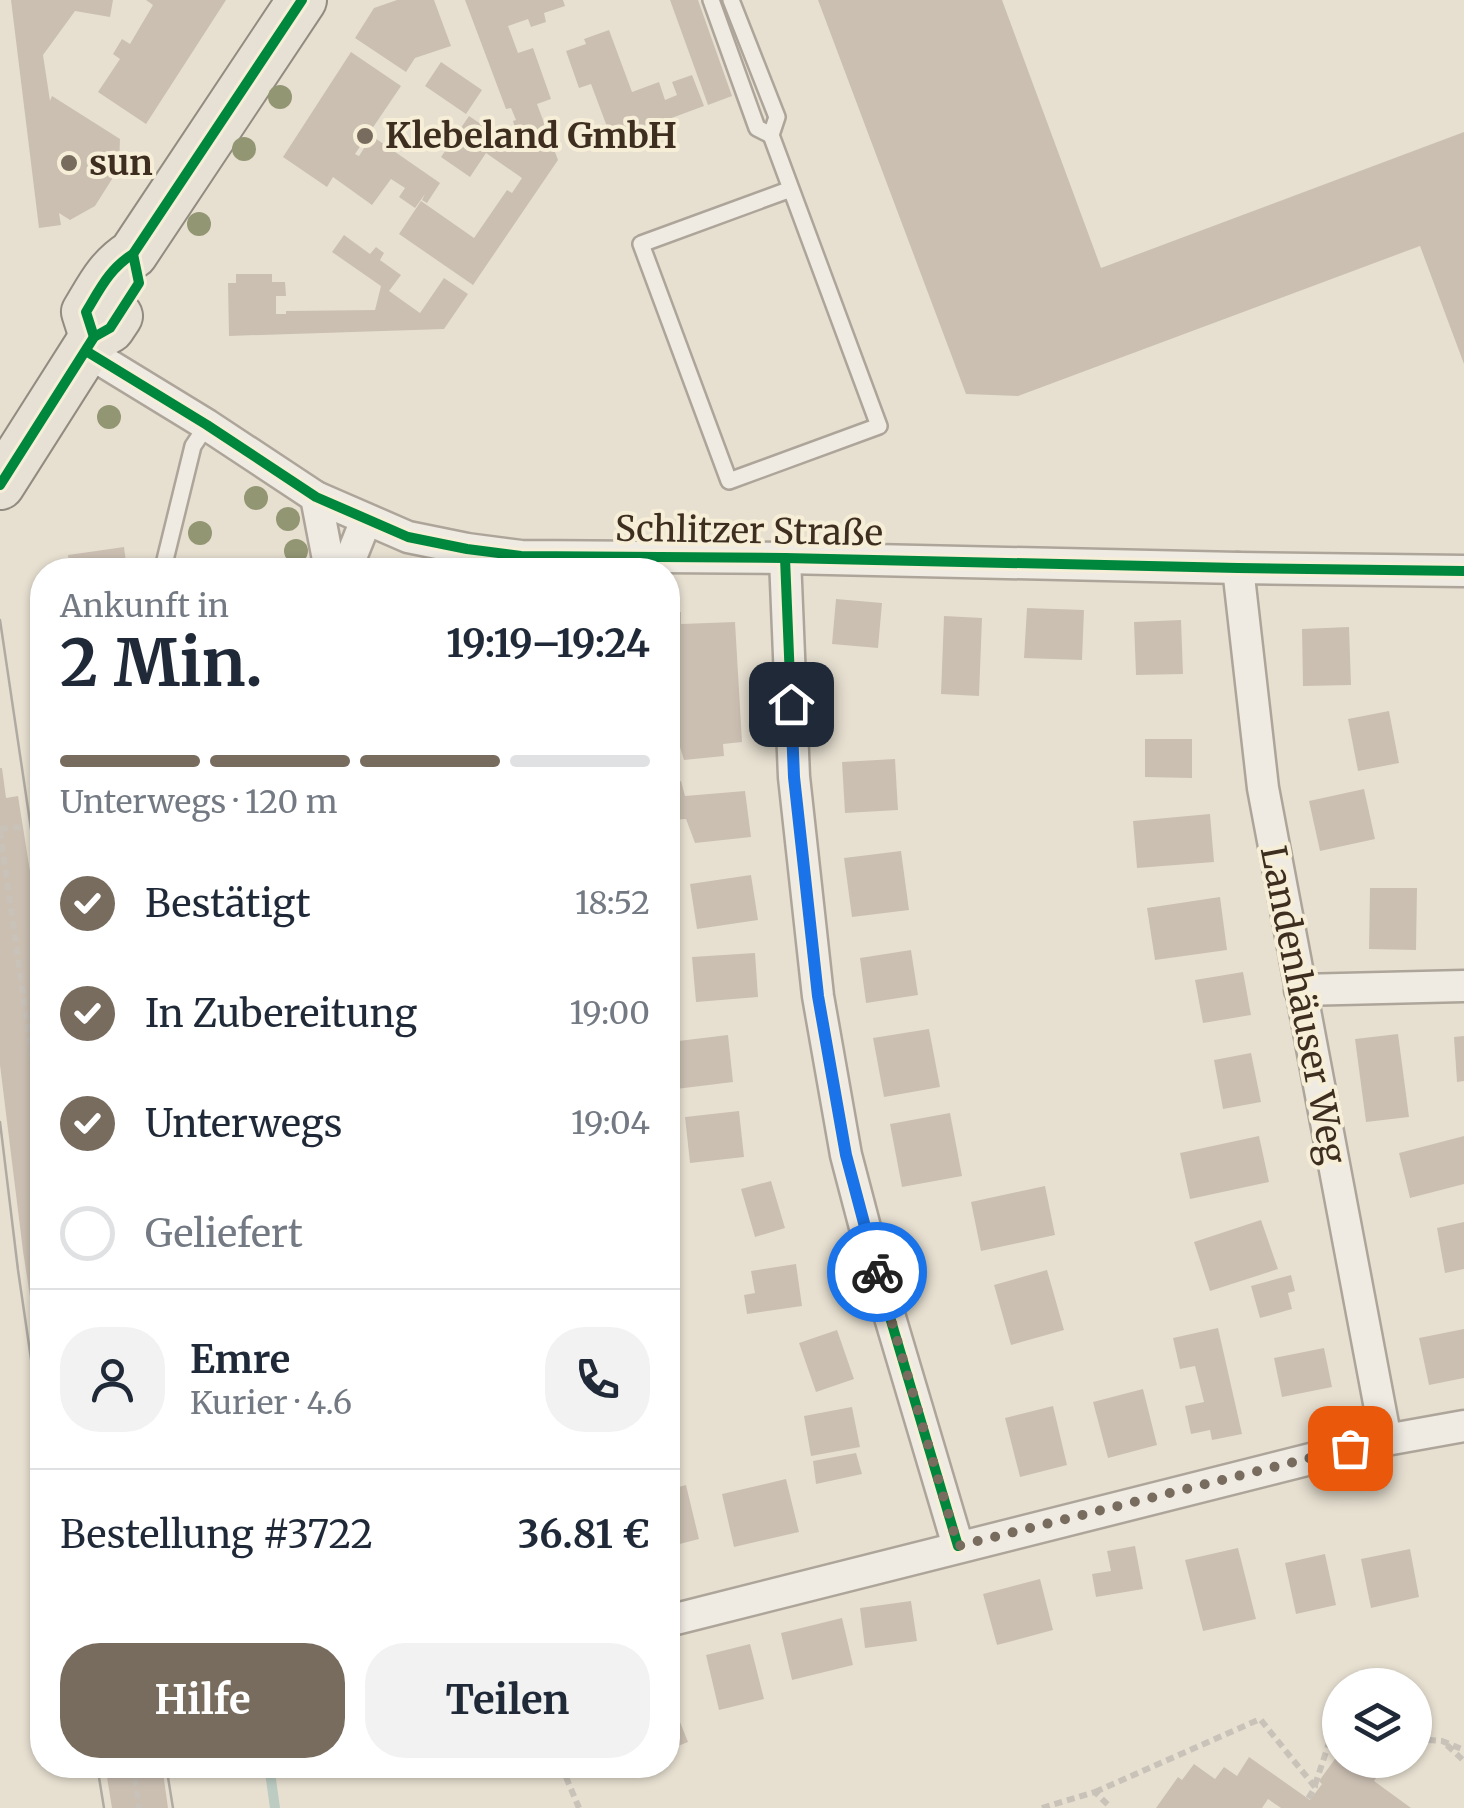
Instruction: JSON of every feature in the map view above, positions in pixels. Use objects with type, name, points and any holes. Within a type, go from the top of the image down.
[{"type":"main road","points":[[0,485],[90,344],[86,312],[115,266],[133,254],[302,0]]},
{"type":"street","name":"Schlitzer Straße","points":[[90,344],[316,497],[408,537],[522,556],[1464,571]]},
{"type":"street","points":[[316,497],[328,558]]},
{"type":"street","points":[[351,558],[366,520]]},
{"type":"street","points":[[785,558],[794,777],[818,996],[846,1155],[878,1278],[958,1546]]},
{"type":"street","name":"Landenhäuser Weg","points":[[1238,568],[1262,788],[1386,1440]]},
{"type":"street","points":[[1300,990],[1464,986]]},
{"type":"street","points":[[680,1618],[1386,1440],[1464,1426]]},
{"type":"lane","points":[[711,0],[756,128],[771,135]]},
{"type":"lane","points":[[731,0],[776,118],[771,135],[879,426],[729,482],[641,244],[790,189]]},
{"type":"lane","points":[[166,558],[193,446],[207,425]]},
{"type":"path","points":[[23,826],[0,830],[30,1044]]},
{"type":"path","points":[[1042,1808],[1095,1792],[1260,1720],[1315,1787]]},
{"type":"path","points":[[1432,1740],[1464,1750]]},
{"type":"path","points":[[1442,1741],[1464,1761]]},
{"type":"path","points":[[1308,1798],[1322,1766]]},
{"type":"path","points":[[135,1778],[139,1808]]},
{"type":"path","points":[[566,1778],[578,1808]]},
{"type":"path","points":[[1095,1792],[1111,1808]]},
{"type":"building","points":[[11,0],[113,0],[110,17],[75,11],[43,55],[50,101],[52,96],[120,139],[119,168],[95,206],[70,220],[59,213],[61,225],[39,228]]},
{"type":"building","points":[[146,0],[226,0],[146,124],[98,92],[120,59],[113,54],[122,39],[130,44],[153,5]]},
{"type":"building","points":[[397,0],[434,0],[451,46],[415,58],[406,72],[355,38],[374,8]]},
{"type":"building","points":[[465,0],[563,0],[565,6],[544,13],[546,22],[531,27],[528,19],[508,26],[518,53],[533,48],[551,99],[537,104],[558,160],[473,285],[399,234],[421,201],[474,238],[507,190],[512,193],[522,178],[486,153],[470,177],[441,157],[469,116],[506,141],[515,128],[516,120],[511,108],[506,109]]},
{"type":"building","points":[[670,0],[698,0],[732,96],[708,105]]},
{"type":"building","points":[[818,0],[1002,0],[1101,268],[1464,132],[1464,364],[1420,246],[1018,396],[966,394]]},
{"type":"building","points":[[609,30],[632,92],[659,82],[665,100],[677,95],[672,82],[692,75],[704,106],[612,140],[591,84],[579,88],[566,51]]},
{"type":"building","points":[[351,52],[401,86],[355,154],[359,156],[372,136],[440,183],[427,203],[422,200],[425,194],[415,208],[399,197],[405,188],[391,179],[372,205],[333,177],[327,187],[283,157]]},
{"type":"building","points":[[441,62],[482,90],[466,114],[425,86]]},
{"type":"building","points":[[344,235],[370,254],[376,247],[384,253],[380,260],[401,275],[389,291],[420,313],[444,278],[468,294],[444,329],[229,336],[228,283],[236,283],[236,274],[272,274],[272,282],[285,282],[286,296],[276,296],[276,314],[375,310],[381,286],[332,252]]},
{"type":"building","points":[[124,547],[125,558],[68,558],[68,555]]},
{"type":"building","points":[[836,599],[882,603],[878,648],[832,644]]},
{"type":"building","points":[[1027,608],[1084,610],[1082,660],[1024,658]]},
{"type":"building","points":[[680,612],[681,624],[735,622],[742,742],[723,744],[724,756],[684,760],[680,747]]},
{"type":"building","points":[[944,616],[982,618],[979,696],[941,694]]},
{"type":"building","points":[[1181,620],[1183,674],[1136,675],[1134,622]]},
{"type":"building","points":[[1349,627],[1351,685],[1303,686],[1302,629]]},
{"type":"building","points":[[1389,711],[1399,763],[1358,771],[1348,719]]},
{"type":"building","points":[[1145,739],[1192,739],[1192,778],[1145,777]]},
{"type":"building","points":[[895,759],[898,810],[845,813],[842,762]]},
{"type":"building","points":[[2,768],[6,798],[18,796],[30,872],[30,1296],[0,1065]]},
{"type":"building","points":[[680,781],[685,796],[745,791],[751,837],[695,843],[686,819],[680,819]]},
{"type":"building","points":[[1364,789],[1375,839],[1320,851],[1309,801]]},
{"type":"building","points":[[1210,814],[1214,862],[1137,868],[1133,821]]},
{"type":"building","points":[[901,851],[909,910],[852,917],[844,858]]},
{"type":"building","points":[[751,875],[758,920],[697,929],[690,884]]},
{"type":"building","points":[[1370,888],[1417,888],[1416,950],[1369,949]]},
{"type":"building","points":[[1220,897],[1227,950],[1155,960],[1147,908]]},
{"type":"building","points":[[911,950],[918,995],[866,1003],[860,958]]},
{"type":"building","points":[[755,953],[758,997],[696,1002],[692,957]]},
{"type":"building","points":[[1243,972],[1251,1015],[1203,1023],[1195,980]]},
{"type":"building","points":[[929,1029],[940,1087],[884,1097],[873,1038]]},
{"type":"building","points":[[1398,1034],[1409,1117],[1366,1122],[1355,1039]]},
{"type":"building","points":[[728,1035],[733,1082],[680,1089],[680,1041]]},
{"type":"building","points":[[1464,1036],[1464,1081],[1457,1082],[1454,1037]]},
{"type":"building","points":[[1251,1053],[1261,1102],[1223,1109],[1214,1060]]},
{"type":"building","points":[[739,1111],[744,1157],[690,1163],[685,1117]]},
{"type":"building","points":[[950,1113],[962,1176],[902,1187],[890,1124]]},
{"type":"building","points":[[1259,1136],[1269,1182],[1190,1199],[1180,1153]]},
{"type":"building","points":[[1464,1136],[1464,1184],[1410,1198],[1399,1153]]},
{"type":"building","points":[[771,1181],[785,1228],[755,1237],[741,1189]]},
{"type":"building","points":[[1045,1186],[1055,1235],[981,1251],[971,1202]]},
{"type":"building","points":[[1261,1220],[1278,1269],[1210,1291],[1194,1242]]},
{"type":"building","points":[[1464,1222],[1464,1269],[1445,1273],[1437,1228]]},
{"type":"building","points":[[796,1264],[802,1306],[747,1314],[744,1295],[755,1293],[751,1271]]},
{"type":"building","points":[[1047,1270],[1064,1330],[1011,1345],[994,1285]]},
{"type":"building","points":[[1291,1275],[1295,1291],[1288,1293],[1292,1309],[1260,1318],[1251,1286]]},
{"type":"building","points":[[1218,1328],[1242,1434],[1212,1440],[1210,1430],[1191,1434],[1185,1406],[1204,1402],[1195,1366],[1180,1369],[1173,1338]]},
{"type":"building","points":[[1464,1329],[1464,1378],[1429,1385],[1419,1338]]},
{"type":"building","points":[[837,1330],[854,1379],[816,1392],[799,1343]]},
{"type":"building","points":[[1324,1348],[1332,1387],[1282,1397],[1274,1358]]},
{"type":"building","points":[[1143,1389],[1157,1445],[1108,1458],[1093,1402]]},
{"type":"building","points":[[1053,1406],[1067,1465],[1020,1477],[1005,1418]]},
{"type":"building","points":[[852,1407],[860,1447],[811,1456],[804,1416]]},
{"type":"building","points":[[856,1453],[862,1474],[816,1484],[813,1461]]},
{"type":"building","points":[[786,1479],[799,1532],[734,1547],[722,1494]]},
{"type":"building","points":[[686,1485],[699,1539],[680,1544],[680,1487]]},
{"type":"building","points":[[1135,1546],[1143,1589],[1096,1597],[1092,1574],[1111,1571],[1107,1551]]},
{"type":"building","points":[[1238,1548],[1256,1619],[1203,1631],[1185,1560]]},
{"type":"building","points":[[1410,1549],[1419,1597],[1371,1608],[1361,1559]]},
{"type":"building","points":[[1325,1554],[1336,1605],[1296,1614],[1285,1563]]},
{"type":"building","points":[[1040,1579],[1053,1630],[997,1645],[983,1594]]},
{"type":"building","points":[[911,1601],[917,1641],[865,1648],[860,1608]]},
{"type":"building","points":[[842,1618],[853,1665],[792,1680],[781,1633]]},
{"type":"building","points":[[750,1644],[764,1699],[719,1710],[706,1655]]},
{"type":"building","points":[[680,1722],[688,1742],[680,1745]]},
{"type":"building","points":[[1249,1757],[1310,1800],[1322,1784],[1322,1777],[1376,1778],[1374,1781],[1411,1808],[1281,1808],[1268,1799],[1262,1808],[1156,1808],[1178,1777],[1182,1780],[1194,1764],[1215,1779],[1224,1767],[1237,1776]]},
{"type":"building","points":[[107,1778],[164,1778],[168,1808],[112,1808]]},
{"type":"waterway","points":[[271,1778],[275,1808]]},
{"type":"tram line","points":[[0,620],[30,822]]},
{"type":"tram line","points":[[0,1122],[30,1352]]},
{"type":"tram line","points":[[99,1778],[104,1808]]},
{"type":"tram line","points":[[168,1778],[173,1808]]},
{"type":"cycle path","points":[[94,337],[86,312],[101,287],[133,254],[302,0]]},
{"type":"cycle path","points":[[0,485],[94,337],[110,328],[139,283],[133,254]]},
{"type":"cycle path","points":[[86,351],[316,497],[408,537],[467,549],[521,556],[1464,571]]},
{"type":"cycle path","points":[[785,558],[794,777],[818,996],[846,1155],[958,1546]]},
{"type":"way so far","points":[[877,1272],[958,1546],[1350,1448]]},
{"type":"place","name":"Klebeland GmbH","points":[[365,136]]},
{"type":"place","name":"sun","points":[[69,163]]},
{"type":"route","points":[[791,704],[794,777],[818,996],[846,1155],[877,1272]]}]
